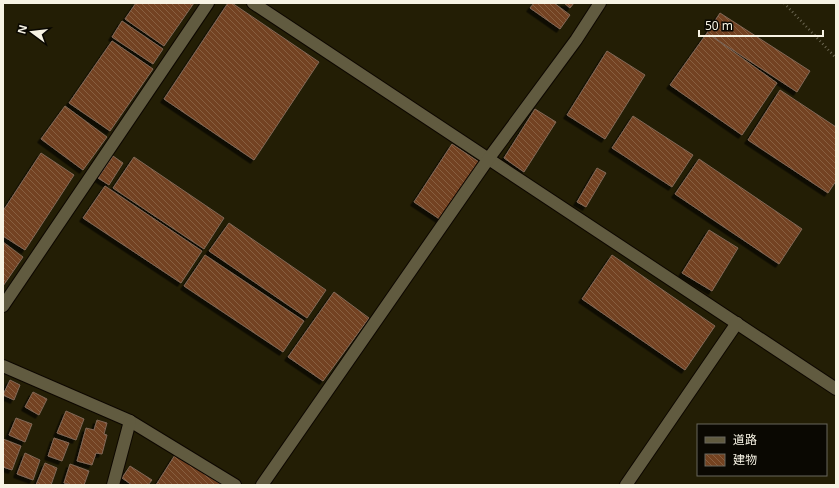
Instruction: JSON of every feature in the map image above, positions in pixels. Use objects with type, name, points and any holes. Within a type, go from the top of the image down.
[{"type":"street","points":[[3,306],[208,3]]},
{"type":"street","points":[[253,3],[490,158],[836,388]]},
{"type":"street","points":[[262,485],[490,158],[576,40],[600,3]]},
{"type":"street","points":[[626,485],[737,323]]},
{"type":"street","points":[[3,366],[130,421],[235,485]]},
{"type":"street","points":[[113,485],[130,421]]},
{"type":"path","points":[[784,3],[836,58]]},
{"type":"building","points":[[136,3],[194,3],[164,46],[125,19]]},
{"type":"building","points":[[228,3],[232,3],[319,62],[254,160],[164,99]]},
{"type":"building","points":[[534,3],[554,3],[570,15],[560,29],[530,8]]},
{"type":"building","points":[[564,3],[574,3],[570,8]]},
{"type":"building","points":[[720,13],[810,71],[797,92],[707,33]]},
{"type":"building","points":[[122,21],[163,49],[153,64],[112,37]]},
{"type":"building","points":[[707,33],[777,83],[742,135],[670,85]]},
{"type":"building","points":[[112,41],[153,69],[110,131],[69,103]]},
{"type":"building","points":[[607,51],[645,75],[605,139],[567,115]]},
{"type":"building","points":[[780,90],[836,127],[836,181],[828,193],[748,140]]},
{"type":"building","points":[[65,106],[107,137],[83,170],[41,139]]},
{"type":"building","points":[[535,109],[556,122],[524,172],[504,158]]},
{"type":"building","points":[[633,116],[693,155],[672,187],[612,148]]},
{"type":"building","points":[[452,144],[479,162],[441,220],[414,202]]},
{"type":"building","points":[[41,153],[74,175],[25,250],[3,236],[3,211]]},
{"type":"building","points":[[113,156],[123,163],[109,185],[98,178]]},
{"type":"building","points":[[134,157],[224,218],[204,249],[113,188]]},
{"type":"building","points":[[699,159],[802,229],[779,264],[675,194]]},
{"type":"building","points":[[597,168],[606,173],[586,207],[577,202]]},
{"type":"building","points":[[105,186],[202,251],[181,283],[83,218]]},
{"type":"building","points":[[229,223],[326,290],[307,318],[209,251]]},
{"type":"building","points":[[709,230],[738,248],[712,291],[682,273]]},
{"type":"building","points":[[3,242],[23,257],[3,286]]},
{"type":"building","points":[[205,255],[304,321],[283,352],[184,286]]},
{"type":"building","points":[[612,255],[715,326],[685,370],[582,299]]},
{"type":"building","points":[[334,292],[369,318],[323,381],[288,357]]},
{"type":"building","points":[[10,380],[20,385],[14,400],[3,395]]},
{"type":"building","points":[[33,392],[47,399],[39,415],[25,407]]},
{"type":"building","points":[[66,411],[84,419],[76,440],[57,433]]},
{"type":"building","points":[[16,418],[32,424],[25,442],[9,435]]},
{"type":"building","points":[[97,420],[107,423],[104,434],[107,435],[102,454],[96,453],[92,465],[77,461],[86,428],[94,430]]},
{"type":"building","points":[[54,438],[69,443],[62,461],[48,456]]},
{"type":"building","points":[[3,439],[21,446],[12,470],[3,467]]},
{"type":"building","points":[[25,453],[40,460],[33,480],[17,474]]},
{"type":"building","points":[[175,455],[222,485],[156,485]]},
{"type":"building","points":[[45,463],[57,468],[51,485],[36,485]]},
{"type":"building","points":[[70,464],[89,471],[84,485],[64,483]]},
{"type":"building","points":[[130,466],[152,480],[148,485],[132,485],[122,478]]}]
